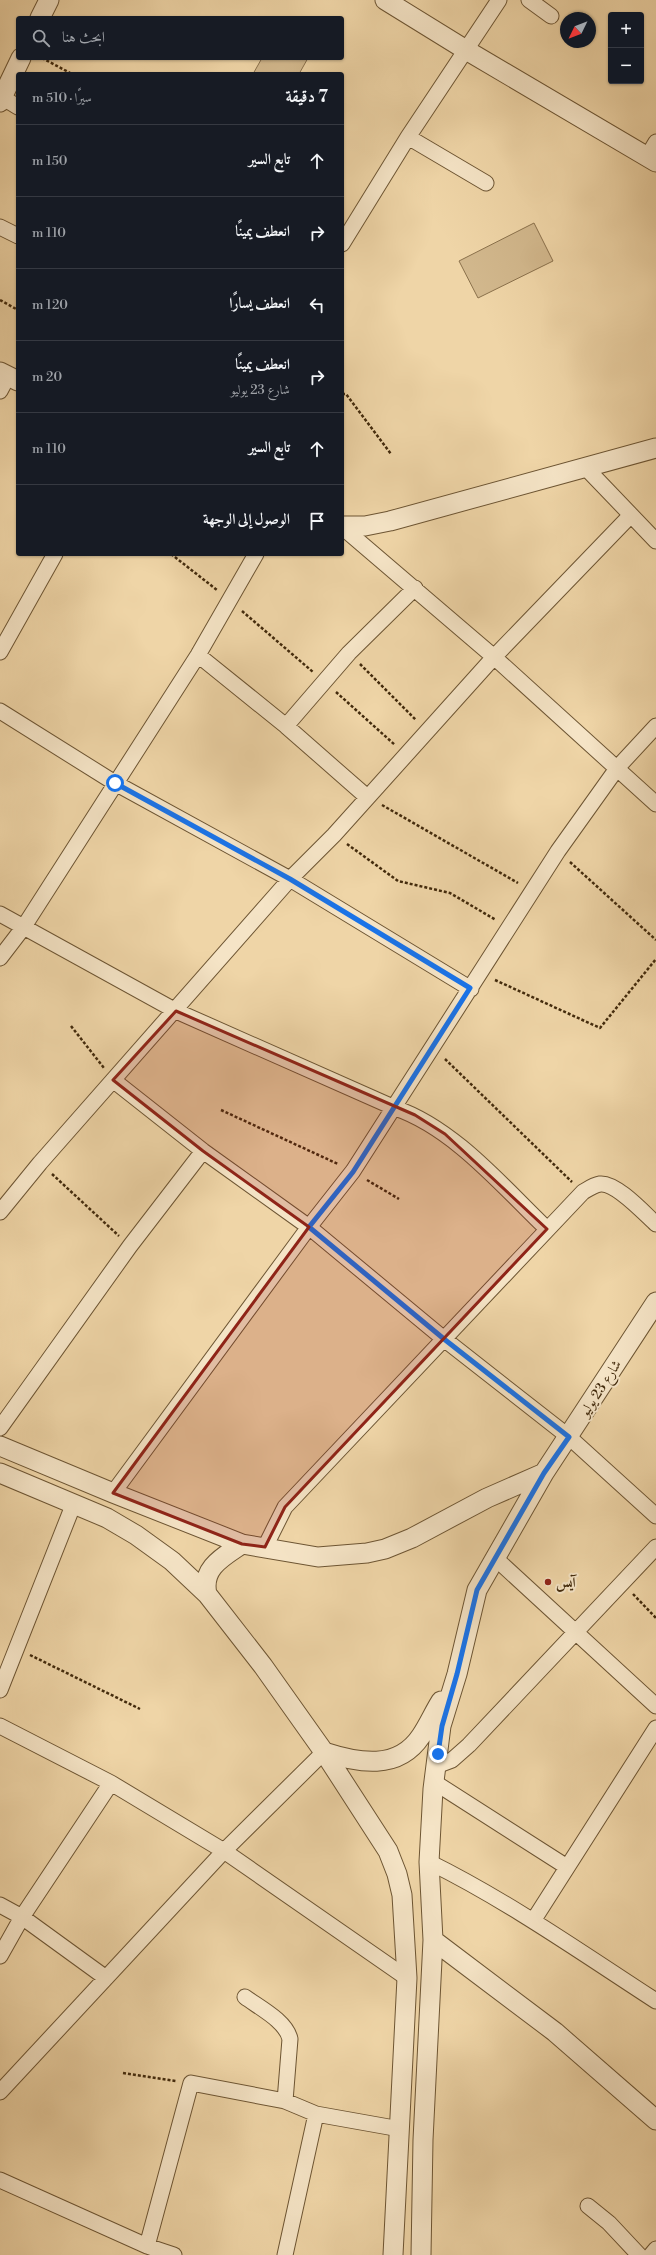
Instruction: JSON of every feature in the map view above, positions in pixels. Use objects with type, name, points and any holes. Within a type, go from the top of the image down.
[{"type":"street","points":[[41,16],[49,0]]},
{"type":"street","points":[[385,0],[466,50],[653,154]]},
{"type":"street","points":[[344,241],[408,137],[499,0]]},
{"type":"street","points":[[529,0],[551,16]]},
{"type":"street","points":[[16,106],[1,98],[20,60]]},
{"type":"street","points":[[408,137],[486,183]]},
{"type":"street","points":[[0,226],[16,235]]},
{"type":"street","points":[[344,527],[365,526],[390,521],[656,448]]},
{"type":"street","points":[[585,467],[630,516],[656,541]]},
{"type":"street","points":[[0,1212],[40,1163],[176,1011],[290,879],[334,835],[494,657],[630,516]]},
{"type":"street","points":[[344,529],[494,657],[618,767],[656,804]]},
{"type":"street","points":[[0,652],[54,556]]},
{"type":"street","points":[[0,958],[23,928],[198,655],[255,556]]},
{"type":"street","points":[[286,726],[349,653],[415,588]]},
{"type":"street","points":[[198,655],[286,726],[367,797]]},
{"type":"street","points":[[0,711],[115,783],[290,879],[470,988]]},
{"type":"street","points":[[112,1493],[309,1227],[353,1172],[434,1048],[470,988],[558,851],[618,767],[656,726]]},
{"type":"street","points":[[0,914],[176,1011],[395,1108],[415,1115],[445,1134],[547,1229]]},
{"type":"street","points":[[113,1080],[203,1152],[309,1227],[444,1339],[569,1437],[656,1516]]},
{"type":"street","points":[[0,1428],[130,1246],[203,1152]]},
{"type":"street","points":[[265,1547],[284,1507],[582,1192],[600,1184],[609,1185],[619,1191],[656,1224]]},
{"type":"street","name":"شارع 23 يوليو","points":[[457,1674],[477,1590],[494,1557],[544,1473],[656,1302]]},
{"type":"street","points":[[0,1446],[112,1493],[242,1544],[318,1557],[344,1556],[379,1550],[412,1538],[487,1498],[544,1473]]},
{"type":"street","points":[[0,1473],[108,1518],[154,1546],[207,1594],[263,1666],[324,1752],[388,1851],[397,1874],[404,1912],[407,1978],[393,2255]]},
{"type":"street","points":[[0,1690],[74,1503]]},
{"type":"street","points":[[207,1594],[205,1585],[210,1570],[219,1560],[242,1544]]},
{"type":"street","points":[[435,1774],[469,1746],[656,1547]]},
{"type":"street","points":[[494,1557],[656,1706]]},
{"type":"street","points":[[324,1752],[347,1760],[374,1763],[380,1763],[403,1755],[420,1737],[457,1674]]},
{"type":"street","points":[[420,2255],[423,2140],[433,1940],[429,1862],[435,1774],[442,1726],[457,1674]]},
{"type":"street","points":[[0,1726],[111,1783],[224,1851],[407,1978]]},
{"type":"street","points":[[533,1921],[656,1728]]},
{"type":"street","points":[[0,2092],[224,1851],[324,1752]]},
{"type":"street","points":[[435,1774],[567,1867]]},
{"type":"street","points":[[0,1956],[22,1917],[111,1783]]},
{"type":"street","points":[[429,1862],[464,1880],[533,1921],[656,2001]]},
{"type":"street","points":[[0,1905],[22,1917],[106,1978]]},
{"type":"street","points":[[433,1940],[555,2032],[656,2120]]},
{"type":"street","points":[[245,1997],[280,2023],[289,2033],[290,2039],[285,2101]]},
{"type":"street","points":[[148,2246],[191,2083],[285,2101],[316,2114],[400,2129]]},
{"type":"street","points":[[285,2255],[316,2114]]},
{"type":"street","points":[[0,2180],[148,2246],[171,2254]]},
{"type":"street","points":[[588,2206],[609,2223],[639,2255]]},
{"type":"street","points":[[651,2255],[656,2249]]},
{"type":"path","points":[[46,60],[68,72]]},
{"type":"path","points":[[0,300],[16,309]]},
{"type":"path","points":[[344,394],[346,394],[391,454]]},
{"type":"path","points":[[174,556],[230,601],[324,681],[405,755]]},
{"type":"path","points":[[349,653],[427,732]]},
{"type":"path","points":[[367,797],[533,891]]},
{"type":"path","points":[[334,835],[398,881],[450,893],[509,928]]},
{"type":"path","points":[[558,851],[656,940]]},
{"type":"path","points":[[480,973],[600,1028],[656,959]]},
{"type":"path","points":[[71,1026],[113,1080]]},
{"type":"path","points":[[434,1048],[582,1192]]},
{"type":"path","points":[[221,1110],[353,1172],[399,1199]]},
{"type":"path","points":[[40,1163],[130,1246]]},
{"type":"path","points":[[623,1583],[656,1618]]},
{"type":"path","points":[[16,1648],[140,1709]]},
{"type":"path","points":[[123,2073],[191,2083]]},
{"type":"highlighted area","points":[[176,1011],[415,1115],[445,1134],[547,1229],[285,1507],[265,1547],[242,1544],[113,1493],[309,1227],[203,1151],[113,1080]]},
{"type":"shaded area","points":[[261,60],[307,60],[300,72],[254,72]]},
{"type":"shaded area","points":[[534,223],[553,261],[478,298],[459,261]]},
{"type":"place","name":"آيس","points":[[548,1582]]},
{"type":"route","points":[[115,783],[290,879],[470,988],[353,1172],[309,1227],[444,1339],[569,1437],[544,1473],[494,1557],[477,1590],[457,1674],[442,1726],[438,1754]]}]
